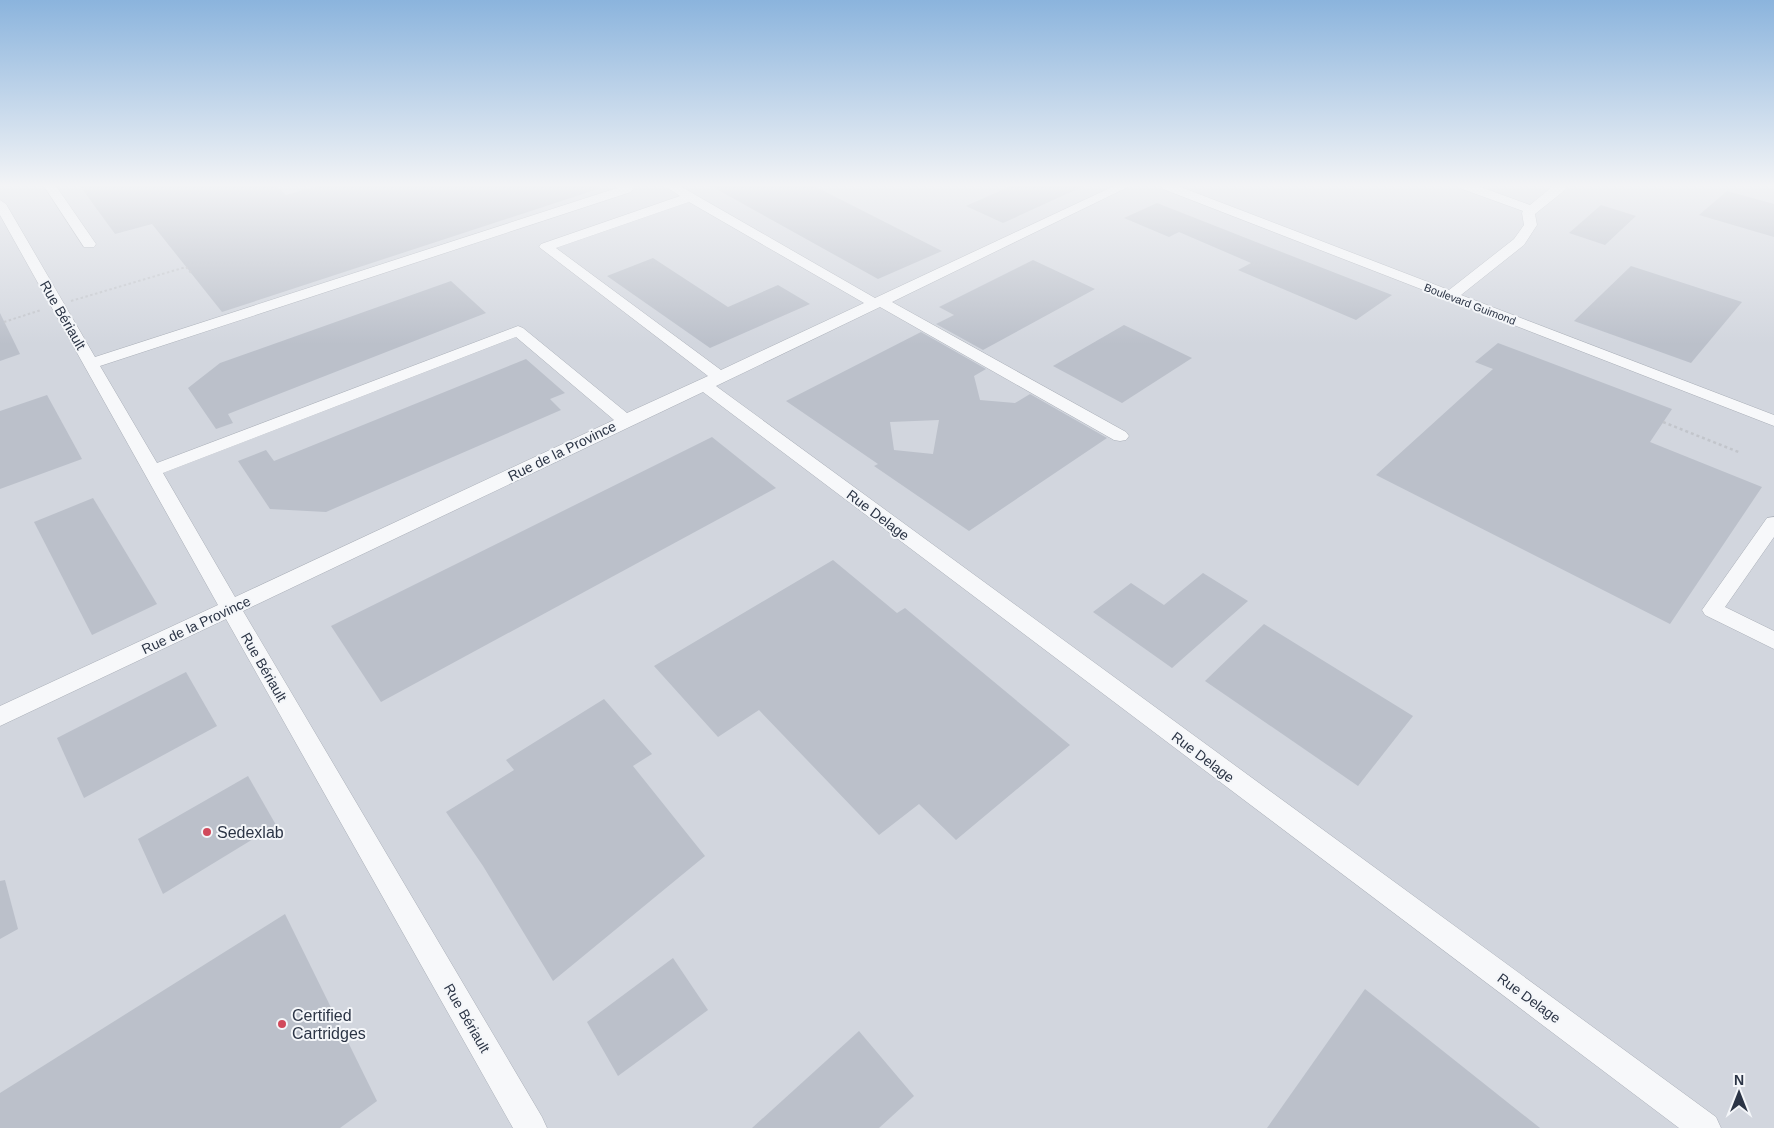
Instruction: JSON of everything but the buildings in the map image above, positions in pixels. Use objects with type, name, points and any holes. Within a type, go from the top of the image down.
[{"type":"street","name":"Rue Bériault","points":[[20,239],[530,1128]]},
{"type":"street","points":[[85,239],[89,244]]},
{"type":"street","points":[[91,364],[475,239]]},
{"type":"street","name":"Rue Delage","points":[[570,239],[546,247],[711,380],[1343,861],[1705,1128]]},
{"type":"street","points":[[764,239],[1120,436]]},
{"type":"street","name":"Rue de la Province","points":[[0,717],[1012,239]]},
{"type":"street","name":"Boulevard Guimond","points":[[1303,239],[1774,421]]},
{"type":"street","points":[[1451,296],[1521,239]]},
{"type":"street","points":[[152,471],[518,331],[626,421]]},
{"type":"street","points":[[1774,523],[1712,610],[1774,641]]},
{"type":"path","points":[[68,302],[186,267],[192,274]]},
{"type":"path","points":[[4,322],[40,310]]},
{"type":"path","points":[[1663,422],[1741,453]]},
{"type":"shaded area","points":[[0,239],[1774,239],[1774,1128],[0,1128]]},
{"type":"place","name":"Sedexlab","points":[[207,832]]},
{"type":"place","name":"Certified Cartridges","points":[[282,1024]]}]
